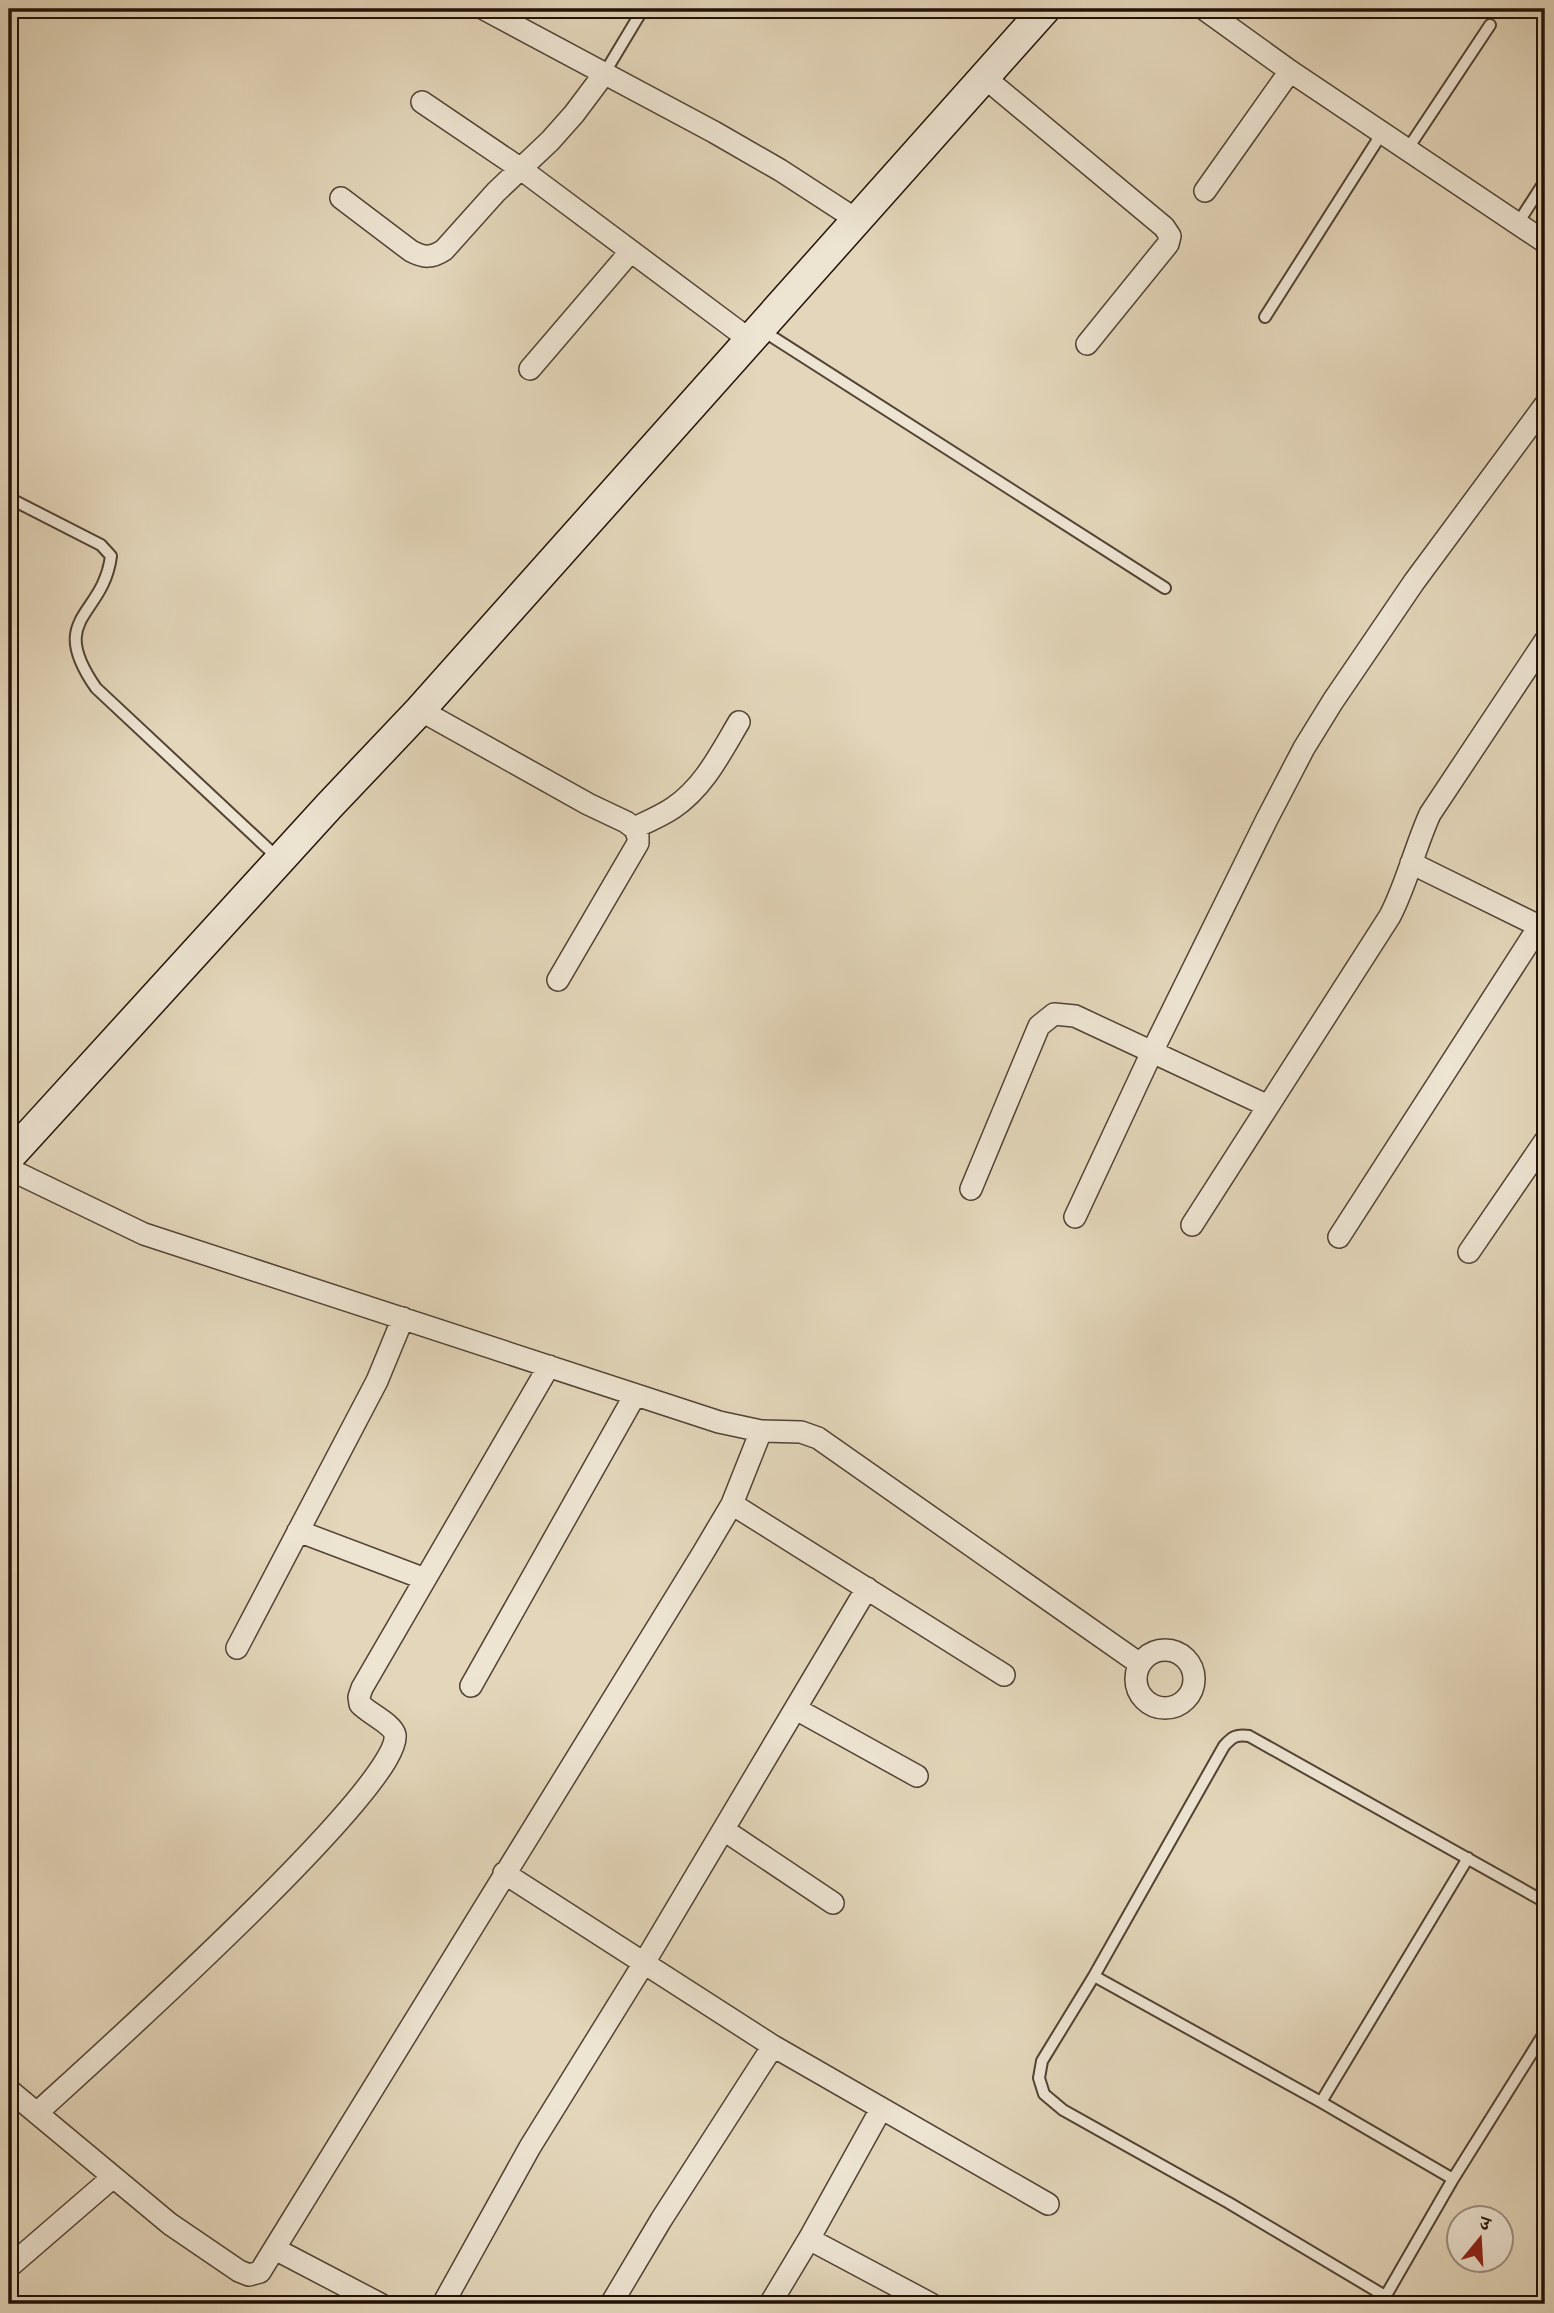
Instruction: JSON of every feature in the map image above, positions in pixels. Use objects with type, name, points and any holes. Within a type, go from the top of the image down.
[{"type":"street","points":[[484,9],[667,106],[780,170],[857,220]]},
{"type":"street","points":[[9,1157],[420,710],[1045,9]]},
{"type":"street","points":[[1204,9],[1290,71],[1545,242]]},
{"type":"street","points":[[1205,191],[1290,71]]},
{"type":"street","points":[[341,198],[411,251],[423,257],[434,256],[444,250],[496,192],[574,114],[604,74]]},
{"type":"street","points":[[984,77],[1164,227],[1170,236],[1168,244],[1087,344]]},
{"type":"street","points":[[422,102],[521,169],[631,251],[755,335]]},
{"type":"street","points":[[530,369],[631,251]]},
{"type":"street","points":[[1076,1217],[1152,1052],[1304,748],[1407,591],[1545,405]]},
{"type":"street","points":[[1192,1225],[1390,916],[1401,894],[1430,814],[1545,641]]},
{"type":"street","points":[[420,710],[634,828],[638,843],[558,979]]},
{"type":"street","points":[[634,828],[672,809],[693,792],[708,775],[739,722]]},
{"type":"street","points":[[1339,1237],[1542,927],[1411,863]]},
{"type":"street","points":[[971,1189],[1039,1026],[1054,1014],[1075,1016],[1268,1106]]},
{"type":"street","points":[[1469,1252],[1545,1141]]},
{"type":"street","points":[[9,1169],[144,1234],[719,1422],[761,1431],[801,1432],[818,1438],[1140,1664]]},
{"type":"street","points":[[237,1648],[377,1381],[403,1318]]},
{"type":"street","points":[[38,2112],[237,1928],[310,1852],[384,1766],[395,1735],[391,1728],[360,1704],[362,1688],[549,1366]]},
{"type":"street","points":[[471,1686],[635,1395]]},
{"type":"street","points":[[9,2090],[170,2224],[239,2271],[249,2275],[260,2272],[732,1504],[761,1431]]},
{"type":"street","points":[[732,1504],[1004,1675]]},
{"type":"street","points":[[298,1531],[425,1579]]},
{"type":"street","points":[[443,2304],[530,2147],[644,1963],[867,1588]]},
{"type":"street","points":[[796,1709],[917,1776]]},
{"type":"street","points":[[724,1830],[833,1903]]},
{"type":"street","points":[[504,1873],[773,2046],[1048,2204]]},
{"type":"street","points":[[611,2304],[773,2046]]},
{"type":"street","points":[[770,2304],[881,2109]]},
{"type":"street","points":[[9,2267],[113,2178]]},
{"type":"street","points":[[809,2239],[931,2304]]},
{"type":"street","points":[[275,2249],[380,2304]]},
{"type":"lane","points":[[604,74],[643,9]]},
{"type":"lane","points":[[1407,150],[1490,25]]},
{"type":"lane","points":[[1265,317],[1382,133]]},
{"type":"lane","points":[[1518,223],[1545,181]]},
{"type":"lane","points":[[755,335],[1165,588]]},
{"type":"lane","points":[[9,498],[101,545],[111,556],[108,572],[78,624],[75,648],[82,668],[96,688],[280,860]]},
{"type":"lane","points":[[1545,1902],[1249,1736],[1238,1734],[1230,1738],[1224,1746],[1094,1976],[1042,2061],[1039,2078],[1044,2094],[1063,2110],[1229,2203],[1383,2300],[1453,2179],[1545,2032]]},
{"type":"lane","points":[[1321,2102],[1468,1858]]},
{"type":"lane","points":[[1094,1976],[1453,2179]]}]
